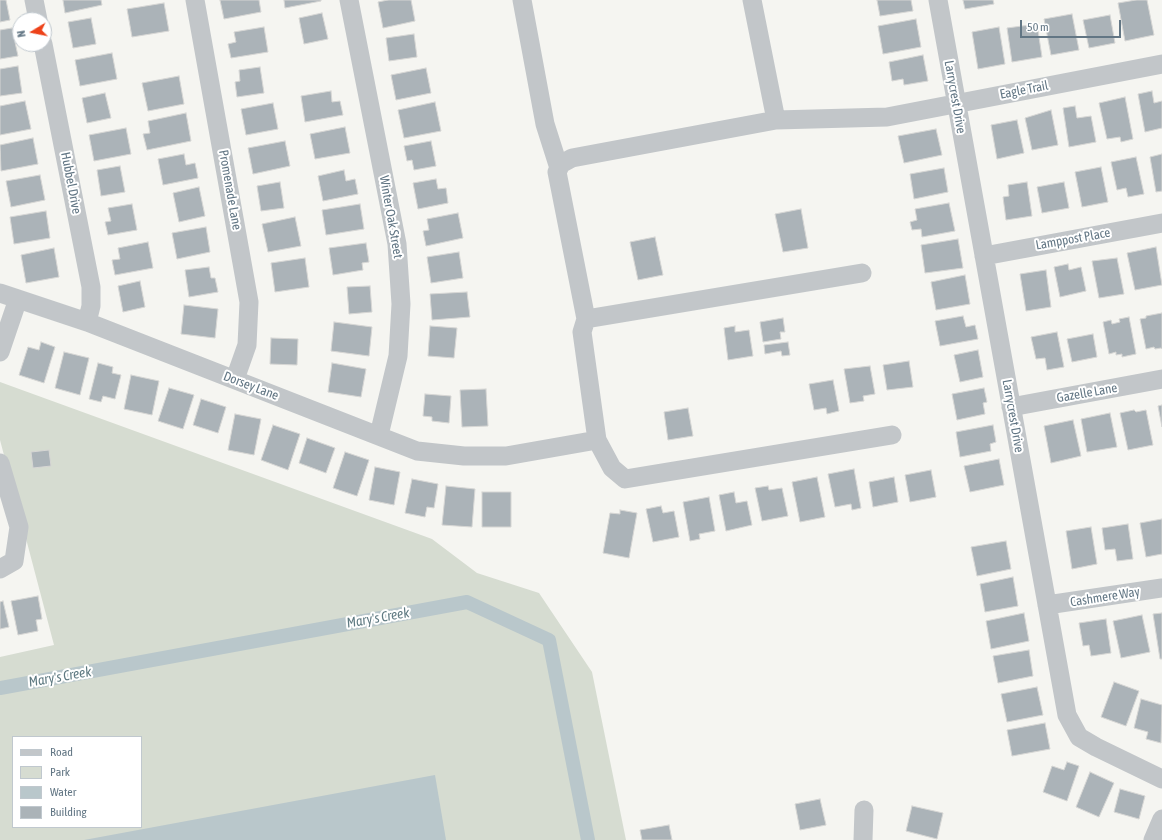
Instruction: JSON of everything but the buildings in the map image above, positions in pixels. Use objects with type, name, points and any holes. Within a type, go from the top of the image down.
[{"type":"street","points":[[34,0],[36,12]]},
{"type":"street","name":"Promenade Lane","points":[[195,0],[249,302],[247,344],[235,379]]},
{"type":"street","name":"Winter Oak Street","points":[[349,0],[397,244],[401,304],[398,356],[379,435]]},
{"type":"street","points":[[522,0],[545,124],[559,168],[557,172],[586,319],[582,332],[596,440],[612,468],[625,479],[892,435]]},
{"type":"street","points":[[752,0],[776,120]]},
{"type":"street","name":"Larrycrest Drive","points":[[938,0],[1067,715],[1079,736],[1096,747],[1162,779]]},
{"type":"street","name":"Hubbel Drive","points":[[45,52],[91,287],[91,306],[87,322]]},
{"type":"street","name":"Eagle Trail","points":[[559,168],[561,164],[572,158],[776,120],[887,117],[1162,64]]},
{"type":"street","name":"Lamppost Place","points":[[984,256],[1162,223]]},
{"type":"street","points":[[586,319],[862,273]]},
{"type":"street","name":"Dorsey Lane","points":[[0,293],[87,322],[417,451],[464,456],[506,456],[596,440]]},
{"type":"street","points":[[0,352],[18,299]]},
{"type":"street","name":"Gazelle Lane","points":[[1011,407],[1162,379]]},
{"type":"street","points":[[0,462],[19,527],[14,561],[0,570]]},
{"type":"street","name":"Cashmere Way","points":[[1047,605],[1162,588]]},
{"type":"street","points":[[863,840],[864,810]]},
{"type":"street","points":[[1153,840],[1162,819]]},
{"type":"green space","points":[[0,382],[432,539],[477,573],[539,593],[592,672],[626,840],[0,840],[0,657],[54,645],[0,440]]},
{"type":"water","points":[[435,775],[446,840],[84,840]]},
{"type":"waterway","name":"Mary's Creek","points":[[0,688],[467,602],[549,640],[588,840]]}]
